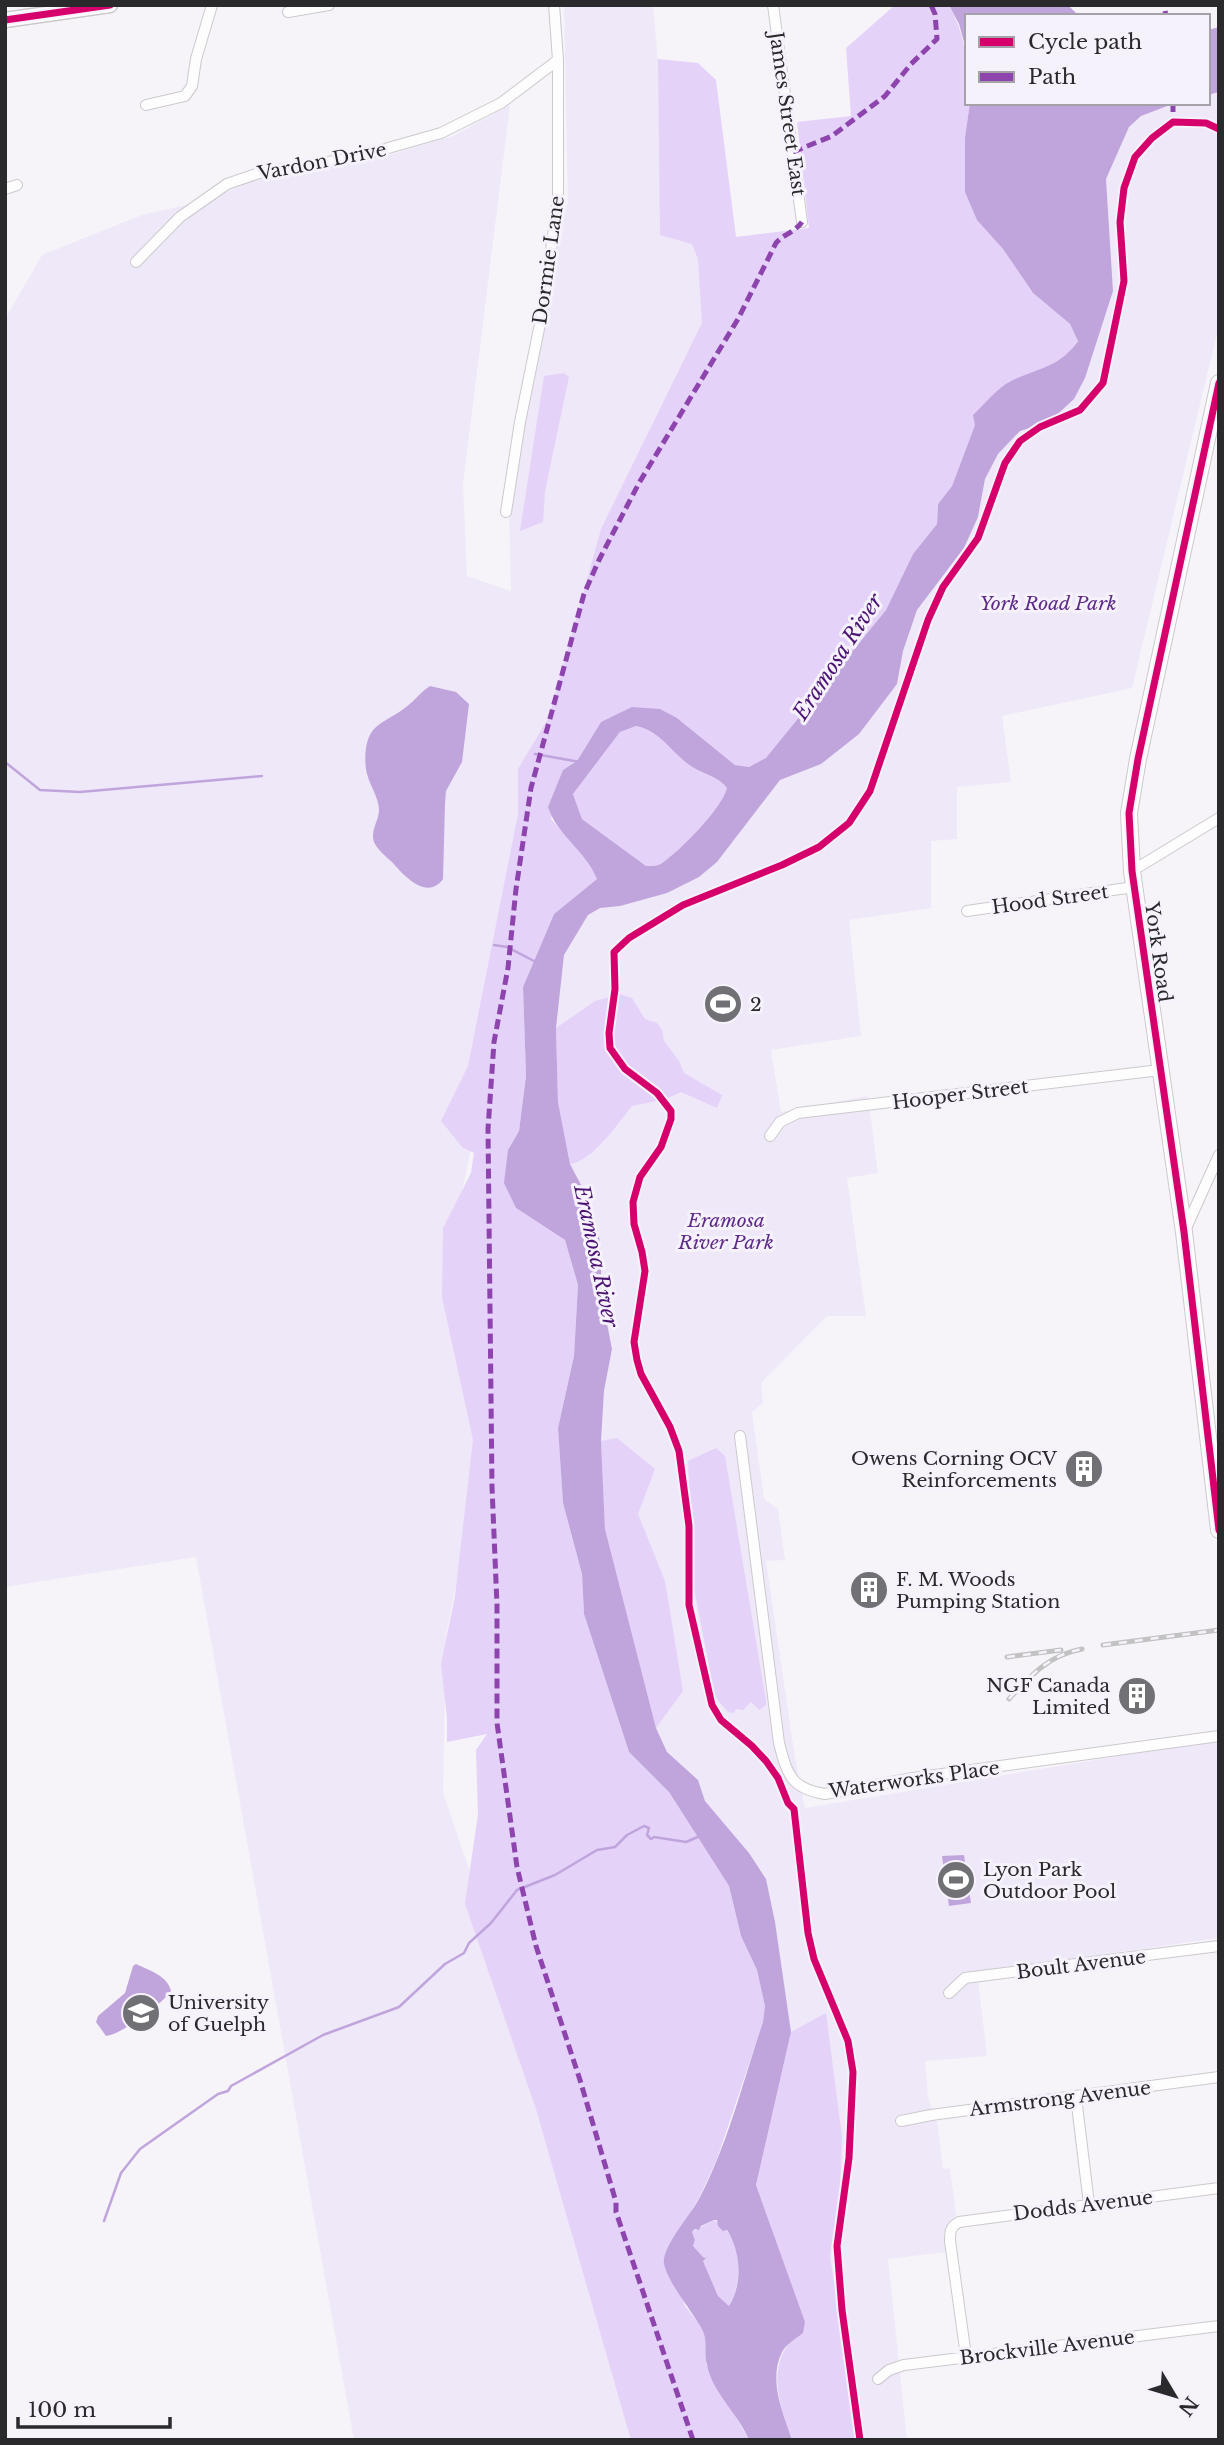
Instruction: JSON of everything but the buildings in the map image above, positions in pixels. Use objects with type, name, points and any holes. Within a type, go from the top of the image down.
[{"type":"main road","points":[[5,20],[59,8],[110,5]]},
{"type":"main road","name":"York Road","points":[[1219,383],[1129,813],[1133,879],[1184,1232],[1217,1493],[1219,1530]]},
{"type":"street","points":[[146,105],[185,96],[192,86],[196,59],[212,5]]},
{"type":"street","points":[[288,12],[329,5]]},
{"type":"street","name":"Dormie Lane","points":[[506,512],[552,252],[558,197],[558,60],[554,5]]},
{"type":"street","name":"James Street East","points":[[773,5],[802,222]]},
{"type":"street","name":"Vardon Drive","points":[[136,262],[180,217],[227,184],[259,173],[353,159],[441,133],[501,103],[558,60]]},
{"type":"street","points":[[5,189],[17,185]]},
{"type":"street","points":[[1133,879],[1219,818]]},
{"type":"street","name":"Hood Street","points":[[967,911],[1133,879]]},
{"type":"street","name":"Hooper Street","points":[[770,1136],[780,1122],[798,1113],[1160,1069]]},
{"type":"street","points":[[1184,1232],[1219,1156]]},
{"type":"street","name":"Waterworks Place","points":[[740,1436],[779,1743],[785,1766],[798,1786],[825,1794],[901,1780],[1219,1736]]},
{"type":"street","name":"Boult Avenue","points":[[950,1993],[965,1978],[1219,1945]]},
{"type":"street","name":"Armstrong Avenue","points":[[901,2120],[1219,2077]]},
{"type":"street","points":[[1076,2097],[1089,2204]]},
{"type":"street","name":"Dodds Avenue","points":[[965,2356],[950,2241],[951,2229],[959,2222],[1219,2188]]},
{"type":"street","name":"Brockville Avenue","points":[[878,2379],[889,2370],[904,2365],[1219,2326]]},
{"type":"green space","points":[[564,5],[653,5],[669,187],[694,244],[719,340],[548,768],[450,1251],[481,1459],[446,1635],[443,1793],[666,2440],[354,2440],[196,1557],[5,1587],[5,319],[42,255],[142,215],[207,200],[252,181],[389,155],[453,136],[510,105],[463,484],[467,576],[511,591],[509,513],[551,253],[568,202]]},
{"type":"green space","name":"Eramosa River Park","points":[[1219,92],[1219,325],[1132,688],[1002,716],[1011,782],[957,787],[957,839],[931,841],[931,908],[849,920],[861,1036],[771,1050],[781,1112],[868,1096],[878,1173],[847,1178],[866,1316],[827,1316],[761,1383],[763,1403],[752,1412],[764,1499],[778,1509],[785,1560],[766,1561],[805,1808],[1204,1742],[1219,1742],[1219,1938],[977,1972],[987,2056],[925,2061],[928,2098],[937,2121],[943,2169],[950,2168],[956,2215],[948,2223],[945,2232],[946,2252],[888,2259],[907,2440],[792,2440],[776,2378],[782,2350],[749,1853],[705,1801],[698,1780],[667,1752],[656,1728],[605,1529],[601,1441],[604,1391],[612,1349],[602,1298],[600,1241],[591,1204],[570,1164],[556,1028],[564,955],[588,915],[600,907],[620,906],[717,862],[780,780],[821,764],[897,685],[903,651],[917,610],[964,548],[978,517],[985,479],[998,454],[1020,431],[1113,291],[1106,179],[1129,127],[1141,116],[1168,105],[1210,105],[1210,94]]},
{"type":"shaded area","points":[[895,5],[949,5],[960,30],[965,53],[965,105],[970,105],[965,137],[978,220],[1003,249],[1033,293],[1070,324],[1078,340],[1069,353],[1044,369],[1009,382],[975,425],[952,486],[938,504],[937,524],[913,554],[886,610],[766,759],[749,767],[735,765],[677,718],[601,722],[577,761],[563,770],[551,819],[591,863],[597,879],[554,914],[523,987],[526,1076],[519,1131],[508,1150],[516,1208],[565,1240],[578,1285],[574,1356],[558,1428],[563,1503],[582,1574],[584,1614],[629,1752],[669,1792],[729,1886],[741,1936],[757,1970],[765,2006],[763,2022],[717,2159],[699,2198],[666,2252],[685,2306],[701,2326],[708,2347],[706,2364],[749,2440],[631,2440],[536,2109],[465,1904],[478,1814],[476,1750],[487,1734],[447,1742],[441,1664],[455,1596],[473,1440],[442,1297],[443,1228],[471,1173],[474,1153],[463,1148],[441,1121],[468,1066],[518,814],[518,769],[549,717],[601,529],[702,323],[698,259],[692,244],[660,235],[658,59],[698,63],[716,80],[736,237],[809,228],[797,122],[851,116],[846,48]]},
{"type":"shaded area","points":[[564,373],[569,377],[545,491],[543,522],[520,531],[544,376]]},
{"type":"shaded area","points":[[636,726],[653,733],[687,763],[728,788],[718,806],[700,828],[670,857],[655,866],[646,866],[582,819],[573,794],[620,732]]},
{"type":"shaded area","points":[[620,994],[632,998],[645,1019],[657,1023],[662,1030],[664,1041],[679,1061],[684,1073],[722,1095],[717,1108],[681,1092],[666,1099],[632,1106],[596,1149],[570,1164],[558,1102],[556,1028],[595,1001]]},
{"type":"shaded area","points":[[617,1438],[655,1469],[638,1514],[665,1581],[683,1691],[656,1728],[605,1529],[601,1441]]},
{"type":"shaded area","points":[[716,1448],[725,1456],[766,1701],[766,1705],[759,1710],[751,1702],[743,1710],[736,1709],[734,1713],[728,1712],[715,1697],[694,1588],[688,1461]]},
{"type":"shaded area","points":[[826,2013],[842,2137],[840,2188],[830,2256],[857,2440],[792,2440],[778,2394],[778,2371],[786,2348],[799,2335],[805,2322],[756,2185],[791,2032]]},
{"type":"shaded area","points":[[714,2220],[731,2236],[738,2259],[738,2271],[734,2295],[729,2306],[718,2296],[703,2261],[706,2258],[693,2246],[695,2240],[692,2232]]},
{"type":"water","points":[[949,5],[1068,5],[1077,14],[965,14],[965,46],[959,24]]},
{"type":"water","points":[[1219,27],[1219,92],[1210,94],[1210,29]]},
{"type":"water","name":"Eramosa River","points":[[970,105],[1170,105],[1141,116],[1129,127],[1106,179],[1113,291],[1085,378],[1074,399],[1049,422],[1020,431],[998,454],[985,479],[978,517],[964,548],[917,610],[903,651],[897,684],[859,734],[821,764],[780,780],[717,862],[699,877],[667,893],[620,906],[600,908],[588,915],[564,955],[556,1028],[558,1102],[570,1164],[591,1204],[600,1241],[602,1298],[612,1349],[604,1391],[601,1441],[605,1529],[656,1728],[667,1752],[698,1780],[705,1801],[749,1853],[766,1879],[791,2032],[756,2185],[805,2322],[803,2333],[782,2352],[776,2374],[778,2396],[792,2440],[749,2440],[710,2375],[702,2330],[674,2287],[666,2271],[664,2257],[677,2231],[699,2199],[718,2156],[763,2022],[765,2006],[757,1970],[741,1936],[729,1886],[669,1792],[629,1752],[584,1614],[582,1574],[563,1503],[558,1428],[574,1356],[578,1285],[565,1240],[516,1208],[504,1183],[508,1150],[519,1131],[526,1076],[523,987],[554,914],[597,879],[586,860],[558,826],[548,807],[563,770],[577,761],[601,722],[632,707],[660,709],[677,718],[735,765],[749,767],[766,758],[886,610],[913,554],[937,524],[938,504],[952,486],[975,425],[973,415],[1006,384],[1056,362],[1078,341],[1070,324],[1033,293],[1003,249],[977,220],[965,192],[965,137]],"holes":[[[636,726],[660,738],[687,763],[727,788],[718,806],[700,828],[670,857],[655,866],[646,866],[582,819],[573,794],[620,732]],[[717,2220],[718,2226],[723,2231],[727,2230],[732,2239],[737,2258],[737,2288],[729,2306],[718,2296],[703,2261],[712,2253],[706,2258],[703,2257],[693,2246],[695,2240],[692,2232]]]},
{"type":"water","points":[[430,686],[456,692],[469,704],[462,762],[446,791],[443,879],[430,888],[409,879],[374,842],[373,833],[379,806],[367,774],[365,757],[371,732]]},
{"type":"water","name":"Lyon Park Outdoor Pool","points":[[964,1855],[971,1903],[949,1906],[942,1856]]},
{"type":"water","points":[[136,1964],[162,1977],[171,1991],[141,2018],[106,2036],[96,2022],[98,2016],[125,1993]]},
{"type":"waterway","points":[[535,754],[580,762]]},
{"type":"waterway","points":[[5,762],[40,790],[80,792],[262,776]]},
{"type":"waterway","points":[[494,945],[507,947],[534,961]]},
{"type":"waterway","points":[[104,2221],[121,2173],[140,2149],[218,2094],[228,2091],[231,2086],[323,2035],[399,2007],[445,1964],[464,1953],[469,1943],[491,1923],[517,1890],[555,1875],[597,1850],[615,1847],[627,1835],[644,1826],[649,1828],[647,1835],[651,1839],[654,1837],[686,1842],[700,1836]]},
{"type":"railway","points":[[1103,1645],[1219,1630]]},
{"type":"railway","points":[[1009,1699],[1050,1661],[1082,1649]]},
{"type":"railway","points":[[1007,1657],[1061,1650]]},
{"type":"marked path","points":[[793,152],[832,136],[885,96],[911,64],[937,39],[935,14],[931,5]]},
{"type":"marked path","points":[[1173,105],[1173,112]]},
{"type":"marked path","points":[[693,2440],[616,2212],[616,2202],[580,2080],[536,1946],[517,1867],[497,1723],[488,1129],[494,1042],[508,968],[531,788],[584,594],[639,483],[738,319],[776,243],[802,222]]},
{"type":"cycle path","points":[[5,20],[110,5]]},
{"type":"cycle path","points":[[860,2440],[842,2310],[837,2246],[849,2158],[853,2072],[848,2041],[814,1959],[808,1933],[794,1809],[788,1803],[778,1778],[766,1761],[721,1720],[712,1705],[689,1605],[689,1526],[679,1451],[670,1427],[641,1374],[634,1342],[645,1271],[634,1224],[633,1202],[640,1177],[661,1147],[671,1119],[671,1111],[657,1093],[625,1069],[610,1048],[609,1033],[615,989],[614,952],[629,938],[683,905],[819,847],[849,823],[870,791],[928,620],[943,587],[978,538],[1005,463],[1020,441],[1040,427],[1080,410],[1103,383],[1124,281],[1120,222],[1124,188],[1135,157],[1152,138],[1173,122],[1206,123],[1219,129]]},
{"type":"cycle path","points":[[1219,383],[1138,759],[1129,813],[1132,871],[1184,1232],[1219,1530]]},
{"type":"place","name":"2","points":[[723,1004]]},
{"type":"place","name":"Owens Corning OCV Reinforcements","points":[[1084,1469]]},
{"type":"place","name":"F. M. Woods Pumping Station","points":[[869,1590]]},
{"type":"place","name":"NGF Canada Limited","points":[[1137,1696]]},
{"type":"place","name":"Lyon Park Outdoor Pool","points":[[956,1880]]},
{"type":"place","name":"University of Guelph","points":[[141,2013]]},
{"type":"park label","name":"York Road Park","points":[[1048,603]]}]
